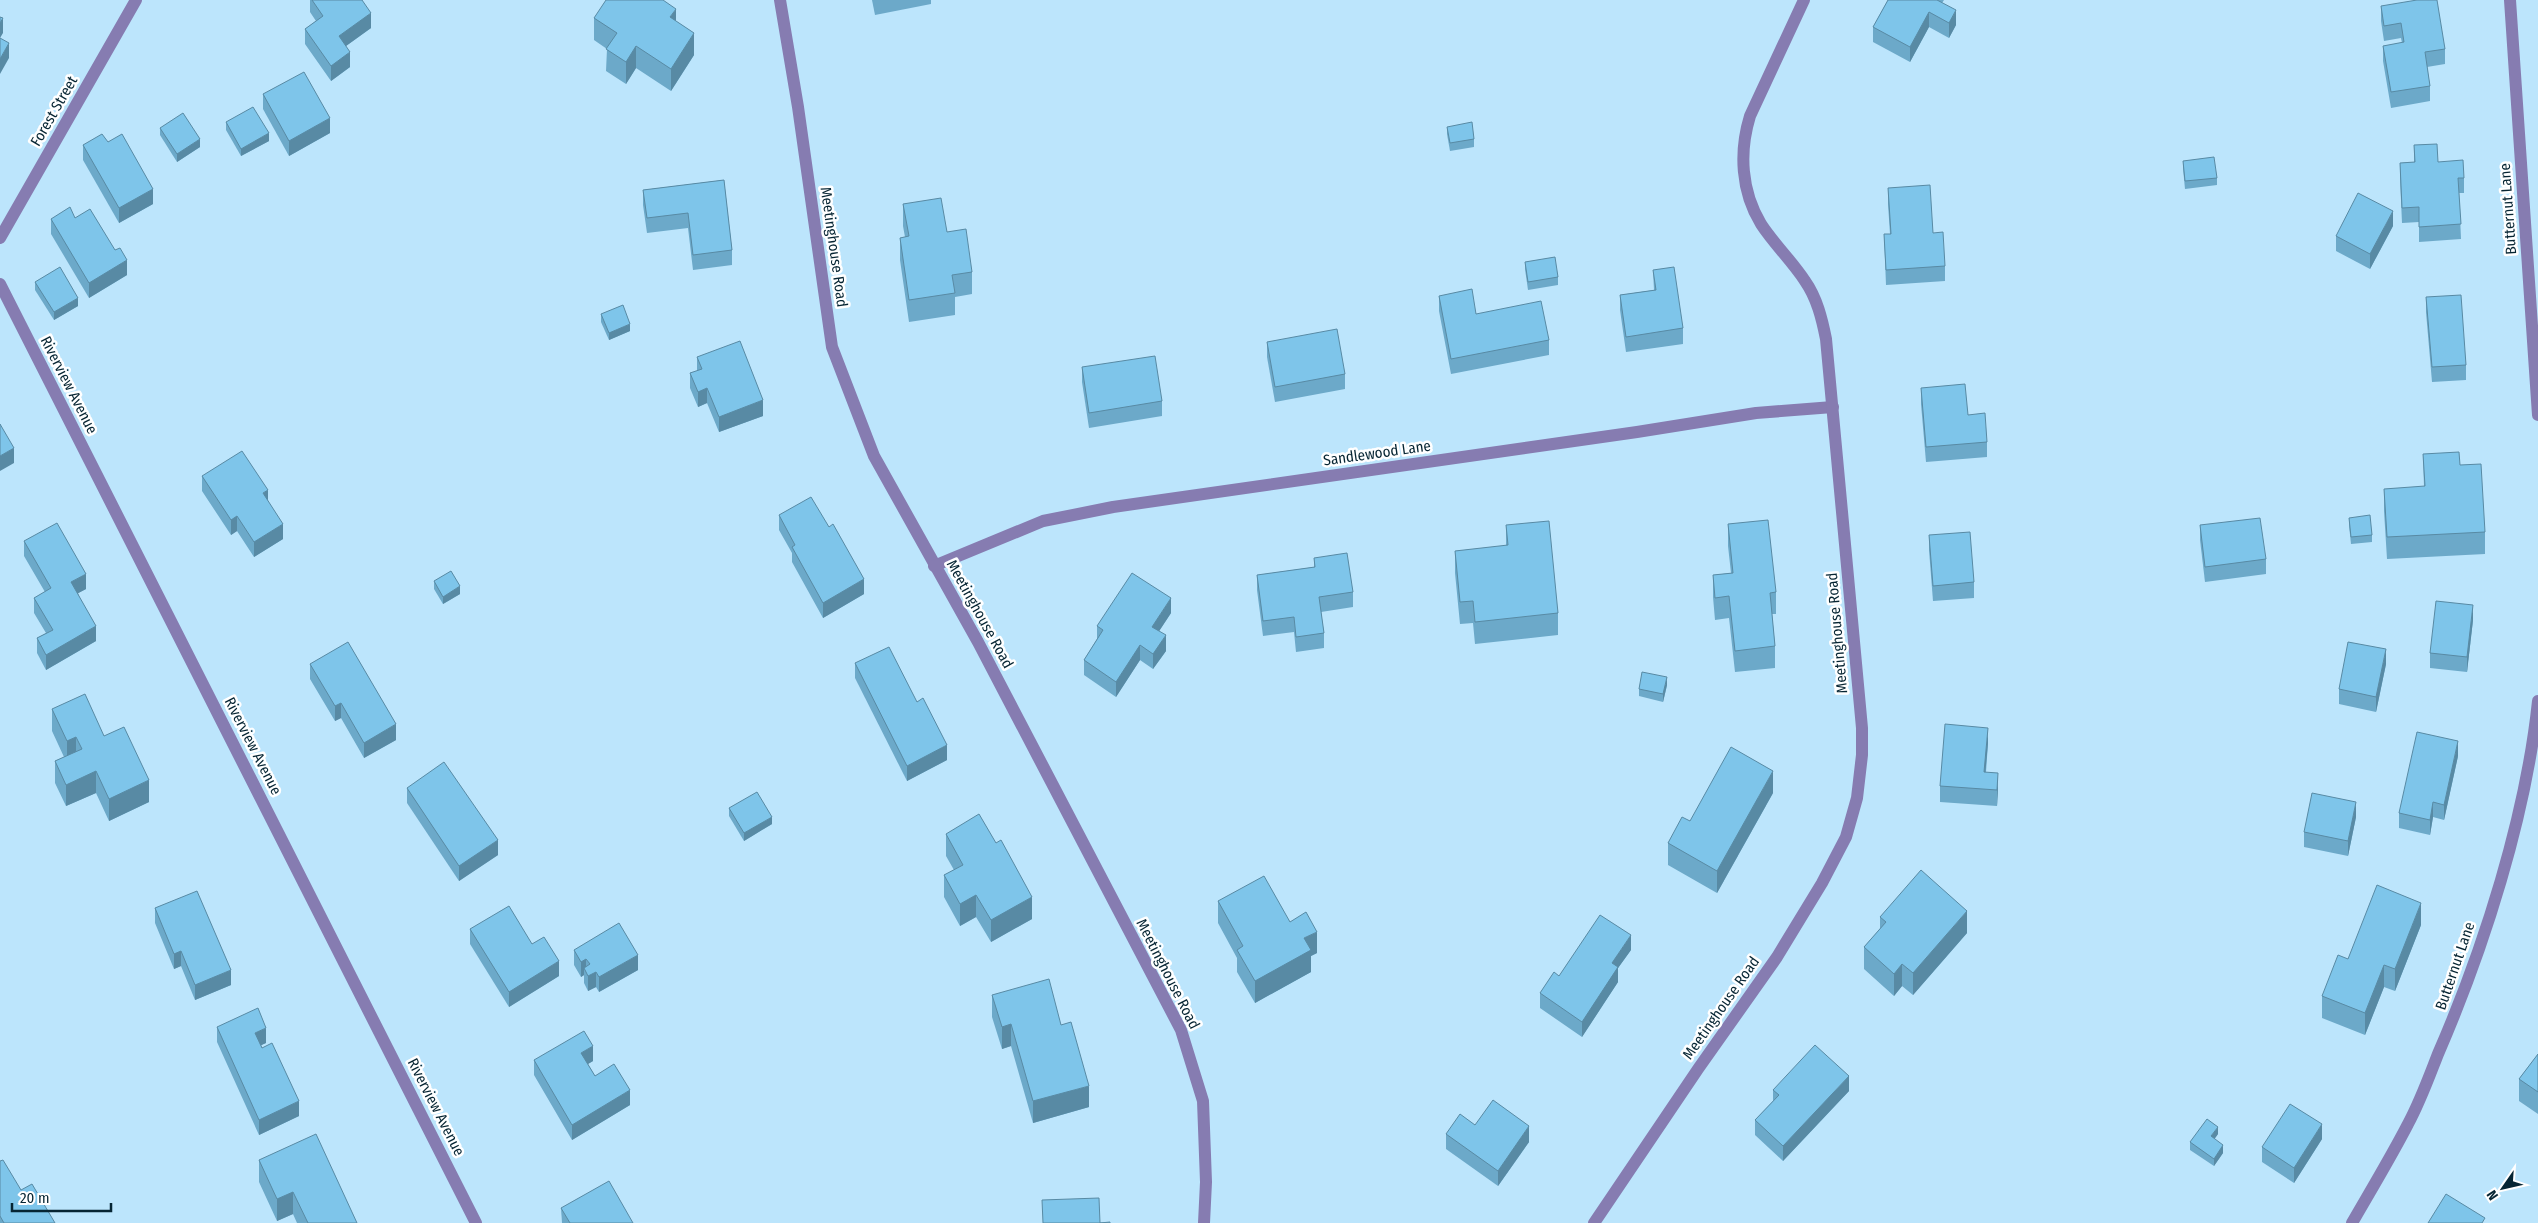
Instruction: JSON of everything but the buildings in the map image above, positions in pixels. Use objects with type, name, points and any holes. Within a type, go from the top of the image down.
[{"type":"street","name":"Forest Street","points":[[0,238],[136,0]]},
{"type":"street","name":"Meetinghouse Road","points":[[780,0],[798,107],[832,347],[874,456],[978,642],[1181,1030],[1203,1100],[1206,1182],[1204,1223]]},
{"type":"street","name":"Meetinghouse Road","points":[[1594,1223],[1698,1069],[1778,957],[1846,837],[1857,798],[1862,737],[1826,338],[1819,307],[1806,282],[1760,222],[1750,200],[1744,174],[1744,134],[1750,116],[1804,0]]},
{"type":"street","name":"Butternut Lane","points":[[2510,0],[2538,415]]},
{"type":"street","name":"Riverview Avenue","points":[[0,284],[476,1223]]},
{"type":"street","name":"Sandlewood Lane","points":[[934,566],[1043,521],[1113,506],[1636,432],[1756,413],[1833,407]]},
{"type":"street","name":"Butternut Lane","points":[[2352,1223],[2409,1122],[2456,1014],[2488,919],[2517,817],[2535,729],[2538,701]]}]
